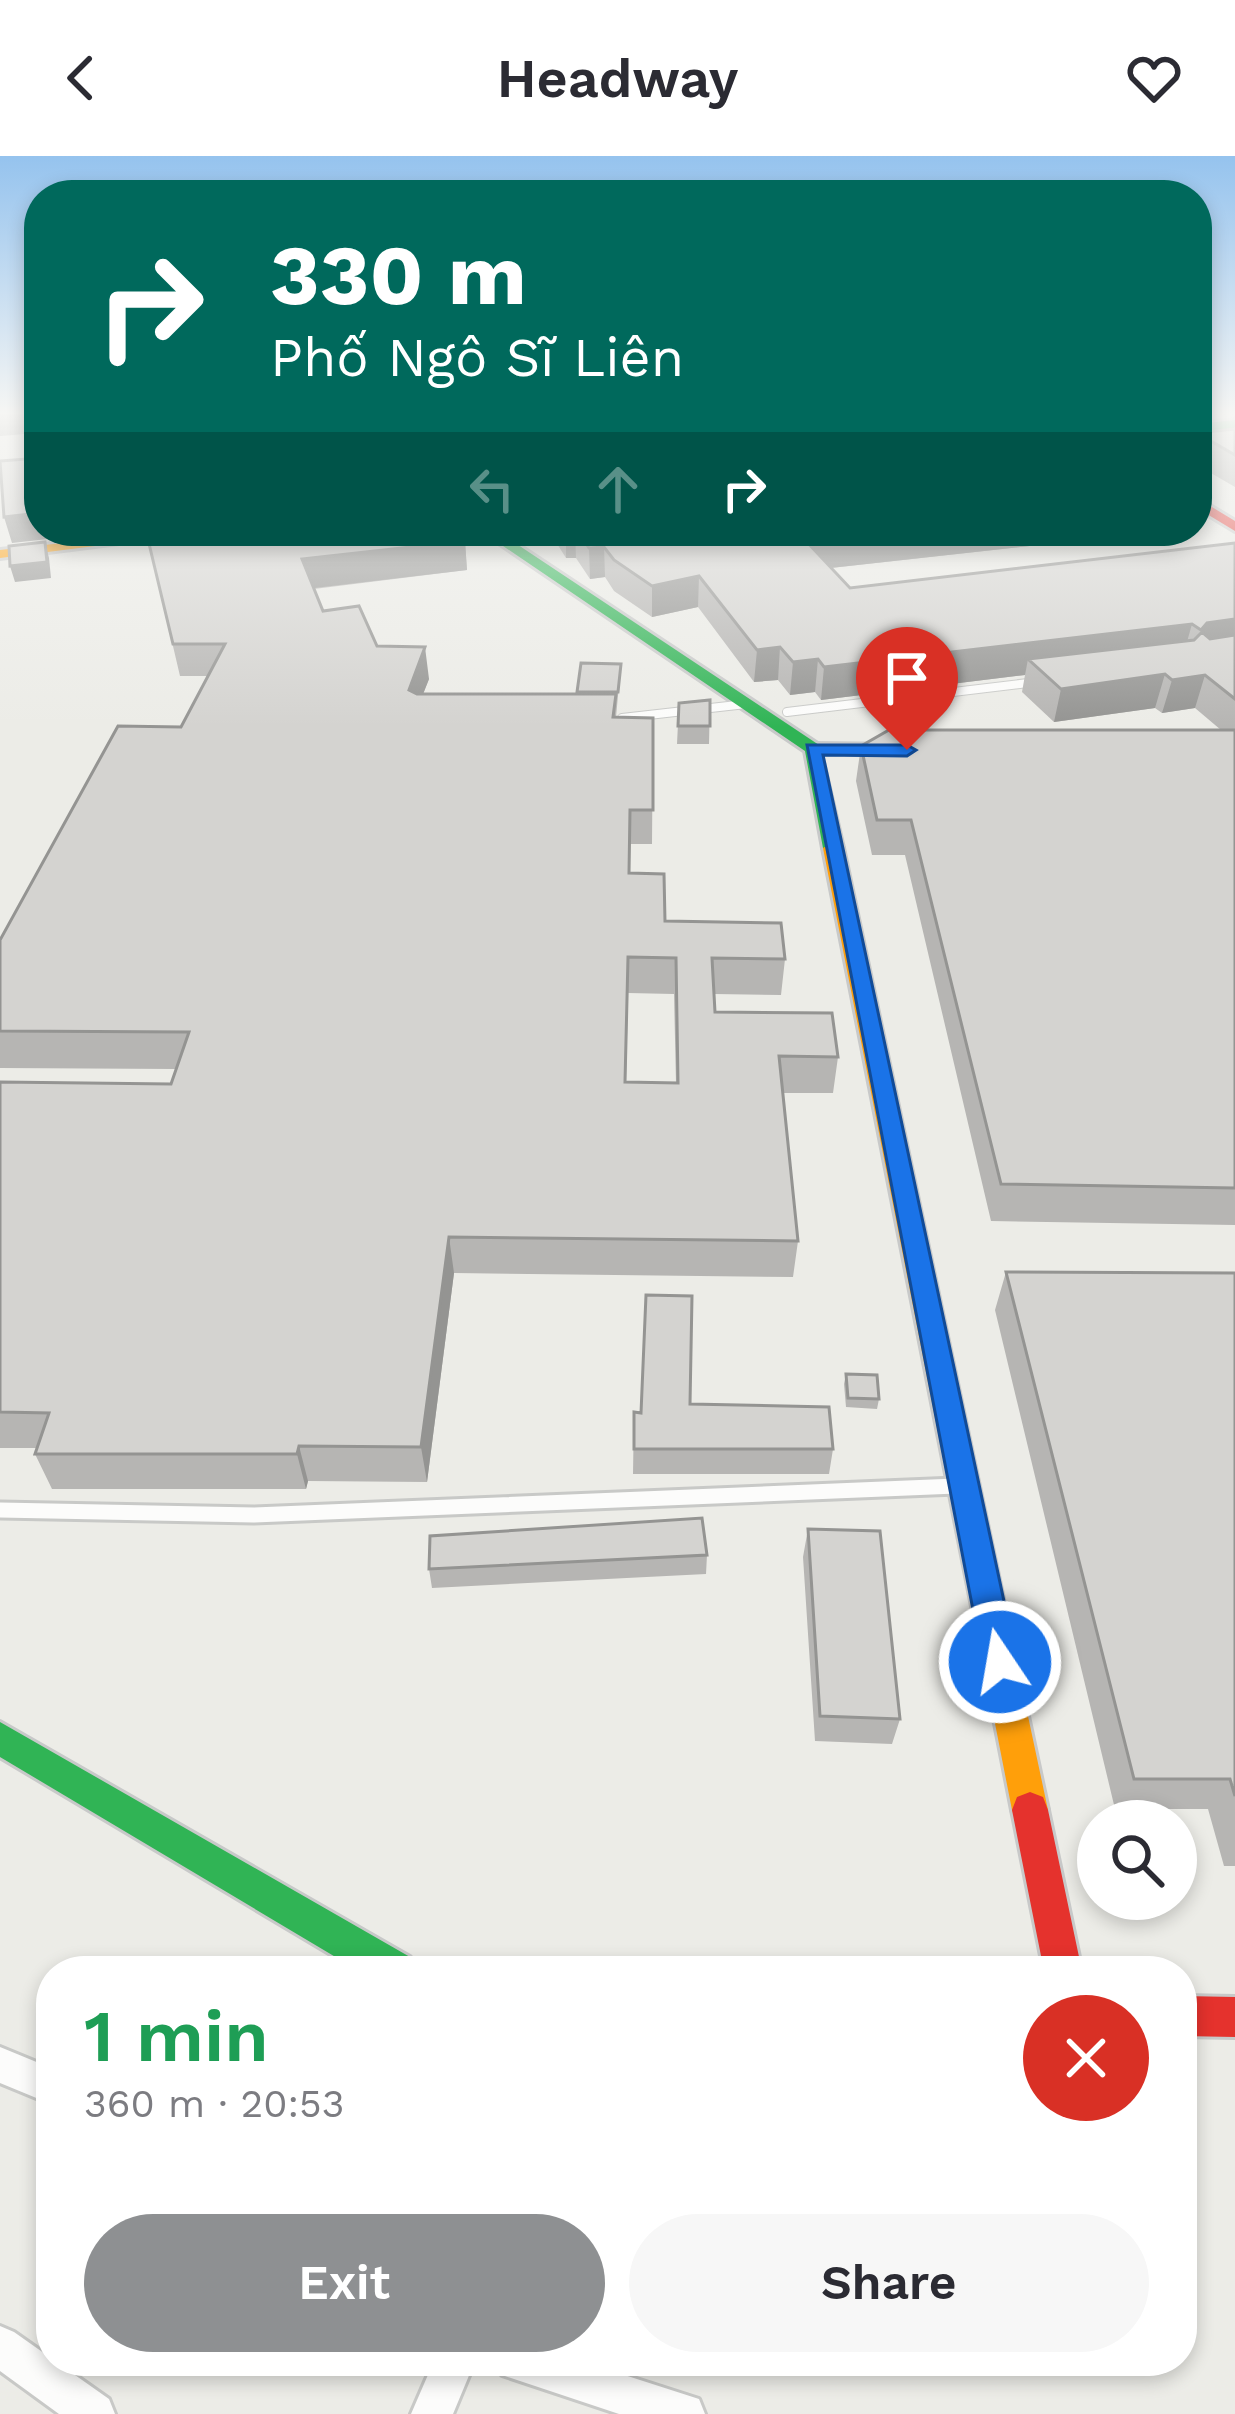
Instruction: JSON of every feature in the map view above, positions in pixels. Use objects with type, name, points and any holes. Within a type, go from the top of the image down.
[{"type":"street","points":[[0,554],[72,546]]},
{"type":"street","points":[[510,546],[813,749],[930,751]]},
{"type":"street","points":[[813,749],[1060,1956]]},
{"type":"street","points":[[0,1738],[371,1956]]},
{"type":"street","points":[[1197,2016],[1235,2017]]},
{"type":"street","points":[[0,2065],[36,2080]]},
{"type":"street","points":[[0,2346],[36,2372]]},
{"type":"street","points":[[41,2376],[94,2414]]},
{"type":"street","points":[[432,2414],[448,2376]]},
{"type":"street","points":[[564,2376],[684,2414]]},
{"type":"lane","points":[[787,712],[1044,681]]},
{"type":"lane","points":[[610,718],[746,704]]},
{"type":"lane","points":[[0,1510],[254,1515],[964,1486]]},
{"type":"building","points":[[1235,543],[1235,619],[1207,623],[1201,630],[1192,624],[824,667],[818,659],[793,662],[780,647],[757,650],[699,576],[652,586],[614,560],[604,547],[588,546],[811,546],[850,588]]},
{"type":"building","points":[[9,546],[45,546],[47,562],[10,566]]},
{"type":"building","points":[[150,546],[420,546],[302,559],[323,611],[359,606],[377,646],[425,647],[409,690],[417,694],[616,694],[613,717],[653,718],[653,810],[630,810],[629,873],[664,874],[665,921],[781,923],[785,959],[712,958],[715,1012],[832,1013],[838,1057],[779,1056],[798,1241],[449,1237],[421,1447],[299,1446],[297,1454],[35,1454],[49,1413],[0,1412],[0,1082],[171,1084],[189,1032],[0,1031],[0,940],[118,726],[181,727],[225,644],[173,644]],"holes":[[[628,957],[676,958],[678,1083],[625,1082]]]},
{"type":"building","points":[[1202,632],[1210,639],[1235,635],[1235,699],[1205,675],[1172,680],[1165,674],[1061,689],[1028,659],[1194,640]]},
{"type":"building","points":[[581,663],[621,664],[618,692],[577,692]]},
{"type":"building","points":[[710,700],[710,726],[678,726],[679,703]]},
{"type":"building","points":[[889,730],[1235,730],[1235,1188],[1001,1184],[911,820],[877,820],[861,746]]},
{"type":"building","points":[[1006,1272],[1235,1273],[1235,1796],[1230,1779],[1134,1779]]},
{"type":"building","points":[[646,1295],[692,1296],[690,1404],[829,1407],[833,1449],[634,1449],[634,1412],[641,1413]]},
{"type":"building","points":[[846,1374],[877,1375],[879,1399],[848,1398]]},
{"type":"building","points":[[702,1518],[707,1555],[429,1569],[430,1536]]},
{"type":"building","points":[[808,1529],[880,1531],[900,1719],[820,1716]]},
{"type":"traffic: fast","points":[[510,546],[813,749],[833,848]]},
{"type":"traffic: fast","points":[[0,1738],[371,1956]]},
{"type":"traffic: slow","points":[[0,554],[72,546]]},
{"type":"traffic: slow","points":[[813,749],[903,750]]},
{"type":"traffic: slow","points":[[833,848],[1030,1810]]},
{"type":"traffic: jam","points":[[1219,516],[1235,527]]},
{"type":"traffic: jam","points":[[1030,1810],[1060,1956]]},
{"type":"traffic: jam","points":[[1197,2016],[1235,2017]]},
{"type":"route","points":[[907,750],[813,749],[1000,1662]]}]
